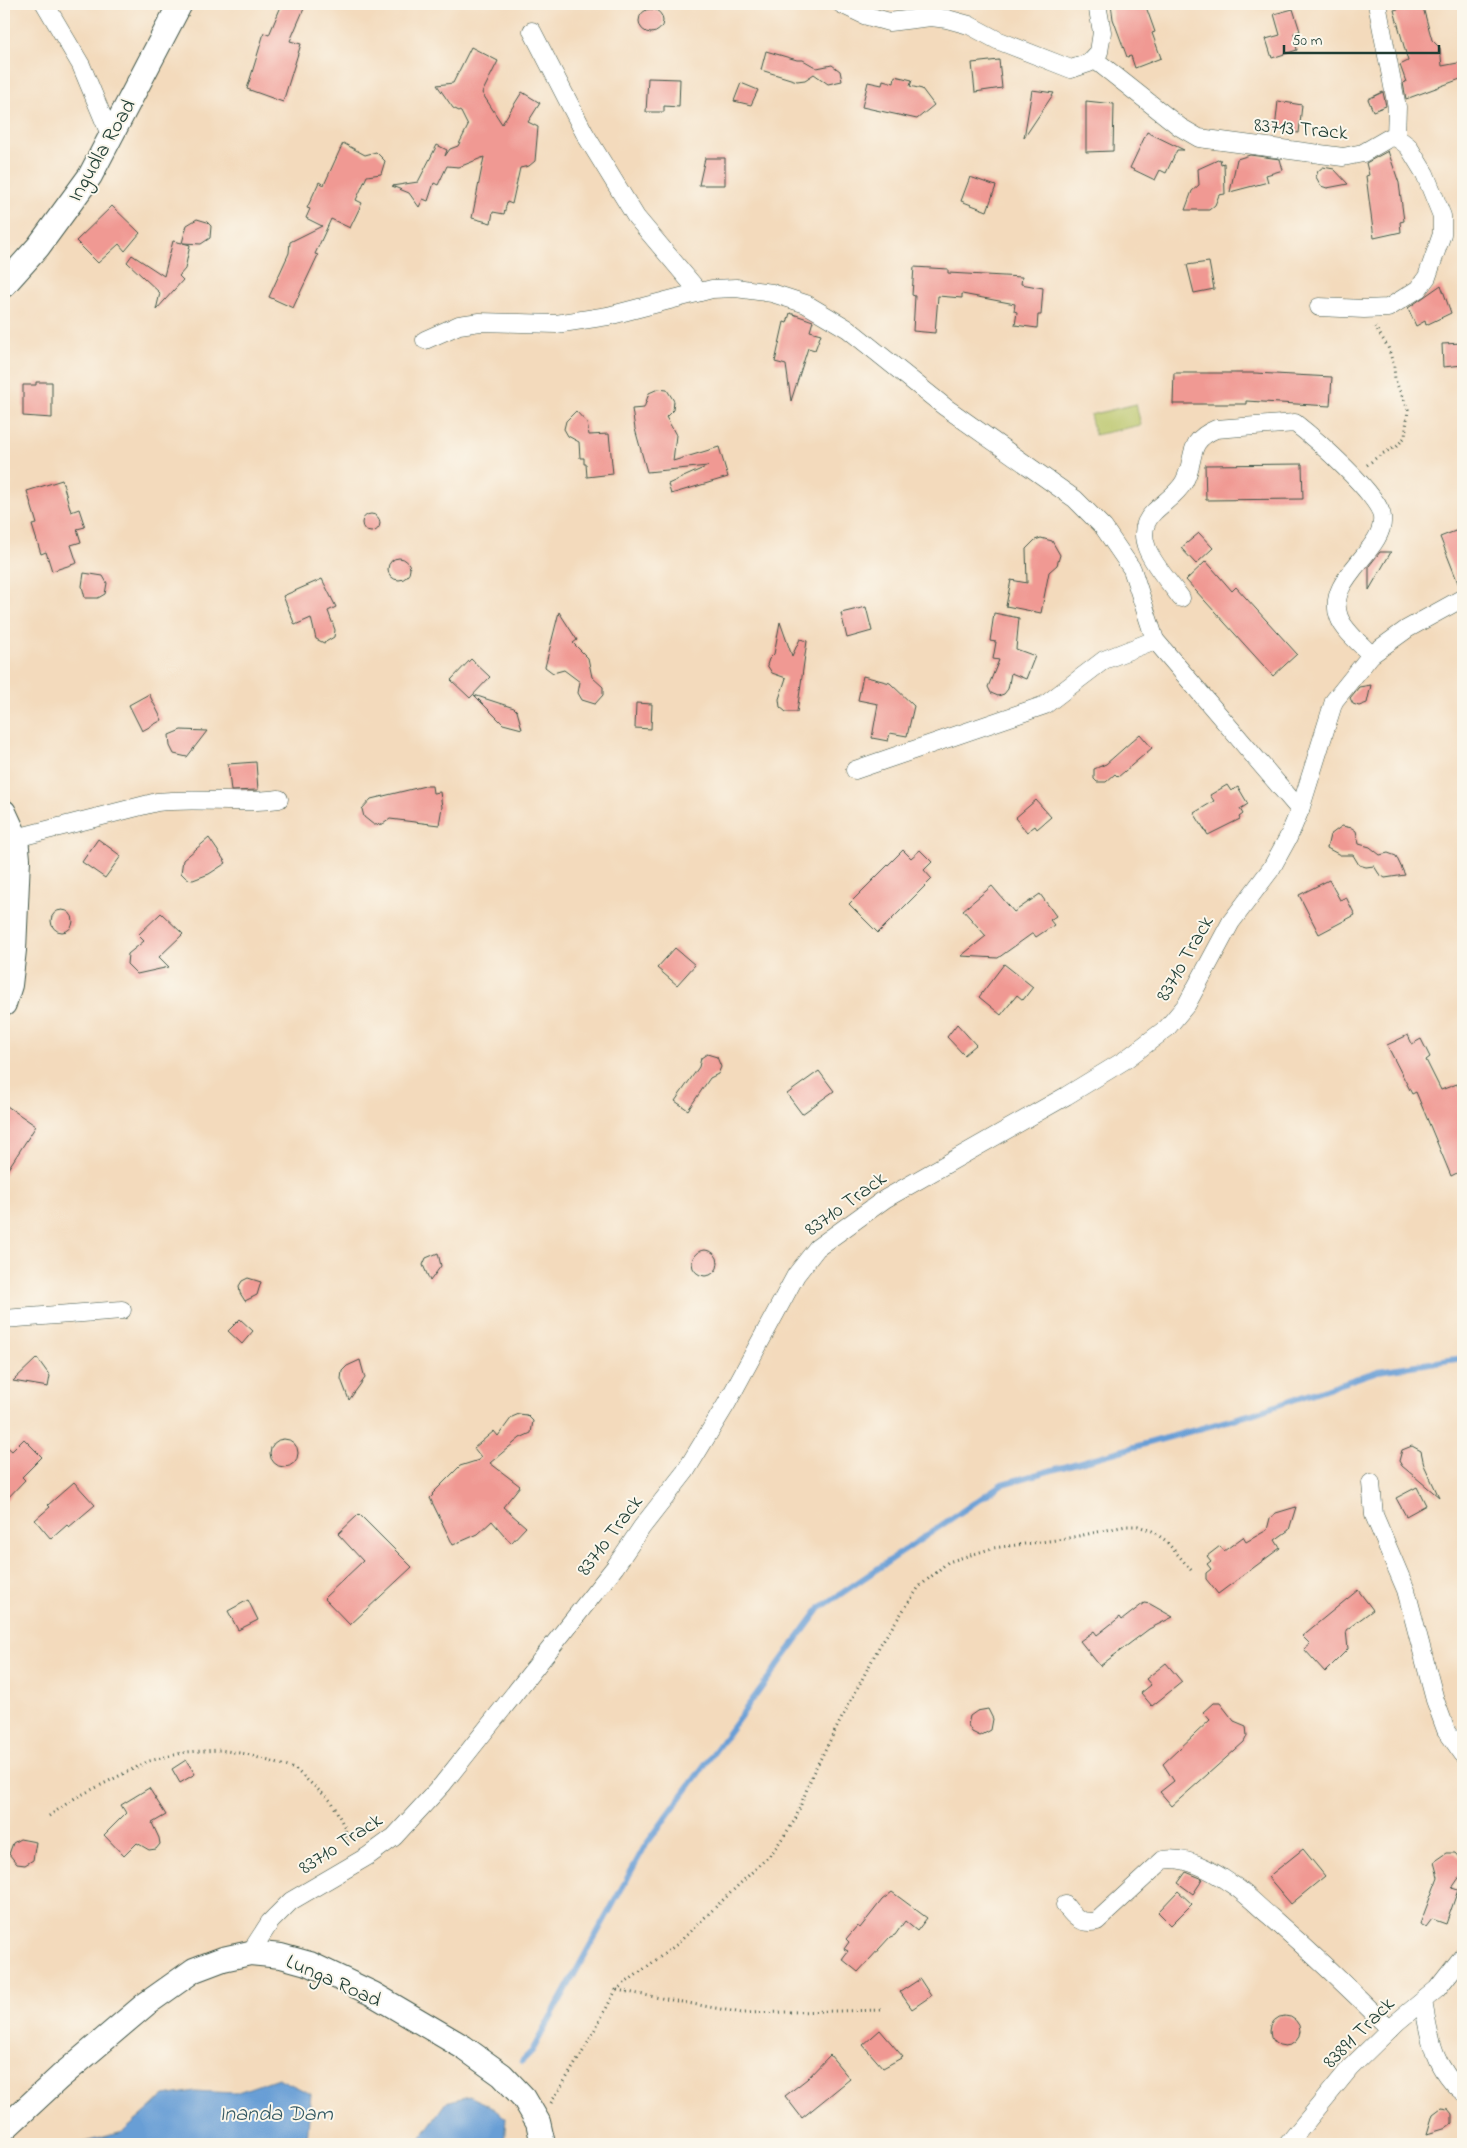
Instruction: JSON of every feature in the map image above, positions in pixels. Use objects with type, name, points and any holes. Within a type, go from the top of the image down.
[{"type":"street","points":[[45,4],[81,65],[111,137]]},
{"type":"street","name":"Ingudla Road","points":[[4,284],[38,248],[90,176],[180,4]]},
{"type":"street","points":[[841,4],[864,15],[889,22],[931,17],[969,25],[997,40],[1071,69],[1094,60],[1102,42],[1097,4]]},
{"type":"street","points":[[1319,307],[1388,308],[1418,289],[1427,277],[1443,226],[1440,205],[1425,174],[1408,146],[1396,137],[1397,107],[1377,4]]},
{"type":"street","points":[[532,31],[585,134],[636,217],[699,292]]},
{"type":"street","name":"83713 Track","points":[[1094,60],[1180,127],[1198,138],[1343,158],[1363,153],[1389,138],[1396,137]]},
{"type":"street","points":[[425,340],[459,325],[480,322],[556,324],[608,316],[699,292],[736,288],[772,293],[806,304],[848,329],[945,407],[1075,499],[1104,528],[1132,569],[1155,640],[1300,810]]},
{"type":"street","points":[[1181,598],[1147,550],[1143,540],[1146,519],[1184,482],[1192,450],[1204,434],[1216,429],[1295,423],[1326,448],[1381,510],[1382,527],[1379,535],[1358,560],[1341,588],[1337,610],[1339,619],[1371,654]]},
{"type":"street","name":"83710 Track","points":[[250,1953],[270,1922],[291,1901],[368,1856],[394,1837],[436,1792],[615,1567],[642,1527],[685,1472],[727,1403],[796,1275],[817,1248],[885,1199],[1066,1096],[1125,1060],[1167,1028],[1187,1004],[1231,922],[1271,869],[1300,810],[1334,701],[1371,654],[1407,629],[1463,598]]},
{"type":"street","points":[[855,770],[1045,705],[1104,660],[1155,640]]},
{"type":"street","points":[[16,838],[157,802],[179,800],[259,802],[279,799]]},
{"type":"street","points":[[4,812],[16,838],[18,859],[14,950],[10,985],[4,1004]]},
{"type":"street","points":[[4,1319],[122,1310]]},
{"type":"street","points":[[1371,1483],[1374,1515],[1406,1590],[1435,1700],[1446,1730],[1463,1754]]},
{"type":"street","points":[[1065,1905],[1080,1922],[1097,1921],[1163,1860],[1172,1858],[1206,1868],[1232,1884],[1322,1961],[1390,2029]]},
{"type":"street","name":"Lunga Road","points":[[4,2128],[60,2077],[162,1993],[194,1970],[223,1958],[250,1953],[282,1956],[310,1964],[397,2009],[462,2047],[502,2075],[524,2098],[541,2133]]},
{"type":"street","name":"83891 Track","points":[[1288,2144],[1350,2068],[1390,2029],[1436,1990],[1463,1956]]},
{"type":"street","points":[[1423,2001],[1431,2043],[1441,2069],[1454,2085],[1463,2092]]},
{"type":"path","points":[[1353,477],[1405,437],[1408,409],[1395,380],[1394,366],[1388,347],[1375,328],[1375,308]]},
{"type":"path","points":[[541,2133],[616,1990],[676,1945],[772,1853],[795,1820],[813,1773],[880,1645],[919,1587],[948,1562],[993,1548],[1064,1538],[1126,1526],[1138,1526],[1152,1531],[1175,1550],[1192,1571]]},
{"type":"path","points":[[49,1816],[75,1798],[149,1761],[186,1752],[220,1750],[246,1754],[295,1769],[332,1802],[345,1828],[350,1865]]},
{"type":"path","points":[[616,1990],[742,2013],[884,2010]]},
{"type":"green space","points":[[1136,404],[1141,425],[1095,435],[1090,415]]},
{"type":"water","name":"Inanda Dam","points":[[278,2078],[311,2094],[307,2141],[309,2144],[77,2144],[123,2132],[164,2096],[195,2091],[235,2093]]},
{"type":"water","points":[[469,2096],[487,2104],[506,2118],[504,2144],[416,2144],[446,2102]]},
{"type":"building","points":[[282,4],[306,4],[290,41],[301,44],[283,102],[247,89],[264,33],[269,35]]},
{"type":"building","points":[[1111,4],[1145,4],[1155,32],[1152,33],[1161,58],[1135,68],[1131,56],[1127,57],[1113,19]]},
{"type":"building","points":[[1422,4],[1432,40],[1440,48],[1442,66],[1463,62],[1463,78],[1406,99],[1403,83],[1406,82],[1400,65],[1408,61],[1394,10]]},
{"type":"building","points":[[651,9],[660,12],[663,21],[660,30],[651,33],[642,30],[639,21],[642,12]]},
{"type":"building","points":[[1293,9],[1300,31],[1294,33],[1297,50],[1272,58],[1266,39],[1280,35],[1274,14]]},
{"type":"building","points":[[471,47],[498,61],[482,93],[502,124],[522,92],[540,103],[528,122],[538,127],[535,161],[529,166],[520,168],[512,204],[507,202],[504,214],[493,212],[491,223],[472,218],[484,157],[459,167],[447,166],[438,185],[434,183],[428,201],[423,199],[419,207],[409,193],[392,186],[418,182],[437,145],[447,150],[445,156],[450,149],[458,146],[468,126],[461,112],[453,108],[437,85],[453,83]]},
{"type":"building","points":[[766,51],[803,60],[817,68],[832,65],[840,71],[842,81],[828,84],[814,74],[805,80],[797,81],[761,70]]},
{"type":"building","points":[[999,60],[1002,88],[975,92],[972,63]]},
{"type":"building","points":[[895,76],[912,80],[910,86],[922,89],[934,105],[917,119],[862,107],[868,82],[882,85],[883,80],[894,83]]},
{"type":"building","points":[[648,78],[680,79],[679,107],[664,106],[664,112],[646,112]]},
{"type":"building","points":[[741,83],[758,90],[751,105],[734,101]]},
{"type":"building","points":[[1032,90],[1054,93],[1024,138]]},
{"type":"building","points":[[1383,92],[1386,106],[1373,111],[1368,99]]},
{"type":"building","points":[[1086,101],[1114,104],[1113,151],[1086,152]]},
{"type":"building","points":[[1278,101],[1302,105],[1299,133],[1275,130]]},
{"type":"building","points":[[1147,132],[1184,150],[1177,150],[1166,173],[1160,170],[1155,180],[1130,168]]},
{"type":"building","points":[[343,143],[365,155],[376,152],[385,161],[381,174],[367,176],[356,200],[362,203],[350,228],[331,219],[315,254],[318,255],[293,308],[269,297],[289,253],[290,242],[322,226],[306,218],[310,209],[307,208],[319,182],[324,185]]},
{"type":"building","points":[[1388,151],[1399,183],[1404,221],[1400,222],[1401,232],[1374,238],[1366,176],[1369,175],[1366,163]]},
{"type":"building","points":[[1250,155],[1280,159],[1283,170],[1266,175],[1268,182],[1230,192],[1237,159]]},
{"type":"building","points":[[705,158],[725,158],[725,185],[699,185]]},
{"type":"building","points":[[1220,159],[1221,164],[1224,163],[1225,194],[1219,195],[1215,205],[1209,210],[1185,210],[1192,191],[1199,185],[1198,169]]},
{"type":"building","points":[[1323,167],[1334,169],[1348,184],[1327,188],[1321,186],[1316,177],[1318,171]]},
{"type":"building","points":[[970,177],[996,186],[987,211],[961,201]]},
{"type":"building","points":[[112,206],[140,233],[125,251],[119,244],[98,263],[76,241]]},
{"type":"building","points":[[197,219],[207,222],[211,226],[210,238],[201,244],[183,243],[190,245],[185,269],[179,276],[183,280],[156,310],[160,293],[127,262],[132,255],[164,276],[173,241],[182,243],[187,225]]},
{"type":"building","points":[[1209,262],[1214,289],[1194,293],[1187,265]]},
{"type":"building","points":[[914,267],[948,269],[948,273],[1022,277],[1021,284],[1043,288],[1041,315],[1038,315],[1037,328],[1015,325],[1017,312],[1014,311],[1015,304],[962,294],[962,298],[938,296],[935,333],[913,331],[915,296],[912,295]]},
{"type":"building","points":[[1441,285],[1451,313],[1426,325],[1425,321],[1416,326],[1408,308]]},
{"type":"building","points":[[790,313],[813,321],[810,331],[821,334],[815,350],[808,348],[791,401],[786,365],[775,362],[784,322],[787,323]]},
{"type":"building","points":[[1463,343],[1463,365],[1443,367],[1442,344]]},
{"type":"building","points":[[1174,373],[1255,373],[1332,377],[1330,406],[1246,401],[1246,404],[1173,404]]},
{"type":"building","points":[[36,382],[52,382],[52,418],[23,416],[23,385],[36,385]]},
{"type":"building","points":[[658,389],[667,390],[674,401],[673,410],[666,417],[676,435],[673,461],[719,447],[728,477],[671,494],[668,484],[708,466],[647,472],[635,429],[632,409],[644,408],[649,393]]},
{"type":"building","points":[[576,411],[587,423],[589,435],[609,434],[613,474],[587,477],[584,458],[580,458],[579,442],[568,436],[564,429],[566,421]]},
{"type":"building","points":[[1302,464],[1303,499],[1206,500],[1205,465]]},
{"type":"building","points":[[62,480],[71,512],[79,509],[85,527],[77,529],[81,542],[71,545],[77,563],[52,571],[46,552],[41,554],[32,525],[37,524],[27,491]]},
{"type":"building","points":[[371,514],[377,517],[380,523],[377,529],[371,532],[365,529],[362,523],[365,517]]},
{"type":"building","points":[[1463,528],[1463,587],[1460,588],[1440,537]]},
{"type":"building","points":[[1199,533],[1213,548],[1196,564],[1181,548]]},
{"type":"building","points":[[1041,538],[1052,541],[1060,555],[1057,565],[1049,572],[1041,613],[1006,606],[1011,580],[1027,583],[1026,549],[1035,540]]},
{"type":"building","points":[[1380,552],[1391,552],[1369,590],[1369,566]]},
{"type":"building","points":[[399,558],[407,561],[410,569],[407,577],[399,580],[391,577],[388,569],[391,561]]},
{"type":"building","points":[[1206,561],[1232,591],[1236,587],[1297,654],[1273,676],[1186,580]]},
{"type":"building","points":[[84,573],[103,576],[107,583],[105,594],[98,598],[85,598],[82,586]]},
{"type":"building","points":[[322,579],[336,607],[328,611],[335,630],[334,637],[324,643],[316,639],[311,618],[295,625],[283,596]]},
{"type":"building","points":[[866,607],[872,631],[847,638],[841,613]]},
{"type":"building","points":[[559,612],[577,640],[573,643],[588,658],[592,677],[603,687],[603,695],[595,704],[582,700],[578,693],[580,682],[564,670],[553,673],[545,667]]},
{"type":"building","points":[[994,613],[1019,618],[1016,649],[1035,656],[1026,679],[1011,673],[1008,689],[1004,694],[998,696],[991,693],[988,687],[999,660],[993,659],[996,642],[990,641]]},
{"type":"building","points":[[780,622],[792,656],[800,639],[807,641],[797,712],[786,712],[780,707],[779,699],[786,678],[772,673],[767,665],[769,659],[774,654]]},
{"type":"building","points":[[471,659],[490,677],[470,698],[451,680]]},
{"type":"building","points":[[863,676],[890,683],[914,706],[907,736],[890,733],[888,741],[872,738],[878,704],[858,700]]},
{"type":"building","points":[[1371,685],[1367,703],[1359,706],[1353,704],[1350,698],[1359,687]]},
{"type":"building","points":[[149,694],[162,720],[142,731],[129,705]]},
{"type":"building","points":[[474,695],[514,708],[517,711],[522,729],[503,724]]},
{"type":"building","points":[[636,703],[652,704],[651,729],[635,728]]},
{"type":"building","points":[[181,730],[207,731],[187,757],[174,754],[170,746],[169,735]]},
{"type":"building","points":[[1140,734],[1152,748],[1118,777],[1115,774],[1106,782],[1097,782],[1094,779],[1094,769],[1106,764]]},
{"type":"building","points":[[256,762],[258,790],[231,791],[228,764]]},
{"type":"building","points":[[1227,785],[1231,791],[1238,787],[1248,804],[1240,809],[1243,814],[1239,817],[1240,819],[1208,835],[1194,813],[1214,801],[1210,795]]},
{"type":"building","points":[[432,786],[433,793],[440,792],[442,807],[439,825],[390,819],[383,824],[374,825],[364,817],[362,809],[371,799]]},
{"type":"building","points":[[1036,800],[1051,817],[1037,829],[1035,826],[1027,832],[1015,818]]},
{"type":"building","points":[[1342,826],[1356,831],[1359,844],[1370,847],[1380,855],[1388,853],[1396,856],[1405,875],[1385,878],[1379,874],[1374,866],[1366,867],[1359,865],[1353,855],[1340,855],[1327,848],[1330,835]]},
{"type":"building","points":[[209,838],[226,863],[209,874],[193,880],[187,879],[181,873],[183,860]]},
{"type":"building","points":[[98,839],[121,856],[105,878],[82,862]]},
{"type":"building","points":[[903,850],[911,858],[920,850],[932,862],[924,870],[932,879],[878,933],[849,904]]},
{"type":"building","points":[[1329,880],[1340,900],[1346,897],[1355,915],[1319,934],[1299,895]]},
{"type":"building","points":[[992,886],[1014,912],[1040,894],[1056,916],[1050,920],[1054,925],[1036,937],[1033,933],[998,958],[961,956],[986,936],[963,910]]},
{"type":"building","points":[[58,910],[66,910],[73,917],[73,925],[66,932],[58,932],[51,925],[51,917]]},
{"type":"building","points":[[161,913],[183,934],[159,957],[169,967],[137,974],[127,964],[128,954],[144,941],[138,935]]},
{"type":"building","points":[[675,948],[695,965],[677,985],[657,968]]},
{"type":"building","points":[[1004,964],[1033,987],[1023,1000],[1017,995],[1001,1015],[979,997]]},
{"type":"building","points":[[957,1024],[976,1045],[964,1055],[947,1037]]},
{"type":"building","points":[[1408,1035],[1412,1044],[1421,1039],[1430,1057],[1426,1060],[1441,1090],[1457,1084],[1463,1099],[1463,1170],[1451,1176],[1416,1092],[1412,1094],[1387,1045]]},
{"type":"building","points":[[707,1054],[717,1057],[721,1067],[718,1074],[710,1078],[688,1110],[675,1101],[699,1067],[701,1058]]},
{"type":"building","points":[[819,1071],[834,1091],[802,1114],[787,1094]]},
{"type":"building","points":[[4,1104],[36,1126],[4,1175]]},
{"type":"building","points":[[705,1250],[714,1254],[718,1263],[714,1272],[705,1276],[696,1272],[692,1263],[696,1254]]},
{"type":"building","points":[[438,1253],[441,1266],[430,1281],[423,1265],[426,1258]]},
{"type":"building","points":[[248,1278],[261,1282],[257,1295],[245,1301],[240,1293],[239,1286],[242,1281]]},
{"type":"building","points":[[240,1319],[253,1331],[242,1344],[228,1331]]},
{"type":"building","points":[[37,1358],[50,1376],[48,1387],[13,1381]]},
{"type":"building","points":[[360,1360],[365,1378],[349,1400],[341,1379],[342,1371],[347,1366]]},
{"type":"building","points":[[519,1414],[527,1415],[533,1421],[531,1433],[520,1438],[490,1463],[520,1486],[503,1507],[526,1527],[511,1543],[492,1521],[478,1534],[453,1545],[430,1498],[432,1494],[460,1466],[479,1460],[481,1457],[474,1448],[494,1431],[498,1436],[512,1417]]},
{"type":"building","points":[[24,1439],[42,1457],[22,1477],[25,1480],[4,1502],[4,1444],[12,1451]]},
{"type":"building","points":[[284,1439],[294,1443],[298,1453],[294,1463],[284,1467],[274,1463],[270,1453],[274,1443]]},
{"type":"building","points":[[1412,1446],[1421,1451],[1424,1465],[1439,1497],[1402,1466],[1399,1461],[1402,1450]]},
{"type":"building","points":[[74,1482],[95,1505],[69,1527],[67,1525],[51,1539],[35,1520],[50,1507],[48,1505]]},
{"type":"building","points":[[1417,1487],[1426,1505],[1406,1516],[1396,1498]]},
{"type":"building","points":[[1296,1507],[1289,1530],[1275,1540],[1280,1548],[1218,1594],[1206,1579],[1206,1573],[1211,1569],[1207,1564],[1211,1561],[1207,1556],[1220,1546],[1224,1551],[1243,1537],[1246,1542],[1267,1530],[1270,1518],[1276,1513]]},
{"type":"building","points":[[359,1514],[412,1567],[350,1625],[324,1598],[363,1561],[338,1534]]},
{"type":"building","points":[[1358,1590],[1373,1610],[1346,1630],[1348,1649],[1325,1672],[1304,1649],[1310,1644],[1302,1636]]},
{"type":"building","points":[[248,1600],[258,1620],[238,1630],[228,1611]]},
{"type":"building","points":[[1144,1603],[1150,1604],[1173,1617],[1149,1629],[1100,1666],[1080,1641],[1094,1631],[1097,1635],[1120,1617],[1122,1620]]},
{"type":"building","points":[[1166,1663],[1182,1682],[1152,1706],[1141,1693],[1151,1685],[1146,1679]]},
{"type":"building","points":[[1213,1703],[1220,1703],[1234,1721],[1246,1726],[1247,1736],[1244,1742],[1172,1806],[1160,1792],[1174,1781],[1163,1764],[1210,1720],[1203,1712]]},
{"type":"building","points":[[988,1709],[993,1719],[991,1730],[980,1736],[972,1732],[968,1725],[970,1716],[977,1711]]},
{"type":"building","points":[[186,1760],[195,1774],[180,1783],[172,1769]]},
{"type":"building","points":[[149,1788],[166,1815],[152,1823],[160,1844],[156,1849],[149,1850],[137,1843],[124,1856],[104,1835],[126,1813],[121,1805]]},
{"type":"building","points":[[20,1839],[36,1842],[33,1860],[25,1865],[17,1864],[9,1854],[13,1843]]},
{"type":"building","points":[[1303,1849],[1325,1876],[1291,1904],[1268,1877]]},
{"type":"building","points":[[1447,1853],[1455,1853],[1463,1862],[1463,1872],[1452,1888],[1458,1890],[1446,1924],[1432,1919],[1426,1927],[1420,1924],[1438,1877],[1434,1862]]},
{"type":"building","points":[[1186,1872],[1203,1879],[1193,1894],[1178,1883]]},
{"type":"building","points":[[1178,1891],[1192,1904],[1171,1925],[1158,1912]]},
{"type":"building","points":[[892,1892],[927,1918],[917,1931],[905,1921],[895,1935],[890,1937],[858,1972],[842,1959],[848,1951],[844,1949],[849,1942],[846,1939],[857,1926],[860,1928],[882,1900]]},
{"type":"building","points":[[920,1979],[931,1996],[912,2009],[900,1992]]},
{"type":"building","points":[[1285,2016],[1296,2020],[1300,2031],[1296,2042],[1285,2046],[1274,2042],[1270,2031],[1274,2020]]},
{"type":"building","points":[[880,2030],[903,2057],[883,2068],[863,2045]]},
{"type":"building","points":[[830,2055],[850,2079],[802,2118],[785,2096],[807,2079]]},
{"type":"building","points":[[1441,2108],[1448,2109],[1452,2114],[1452,2124],[1447,2128],[1427,2134],[1433,2114]]},
{"type":"waterway","points":[[522,2061],[532,2051],[645,1846],[820,1608],[1002,1484],[1252,1414],[1378,1371],[1463,1358]]}]
